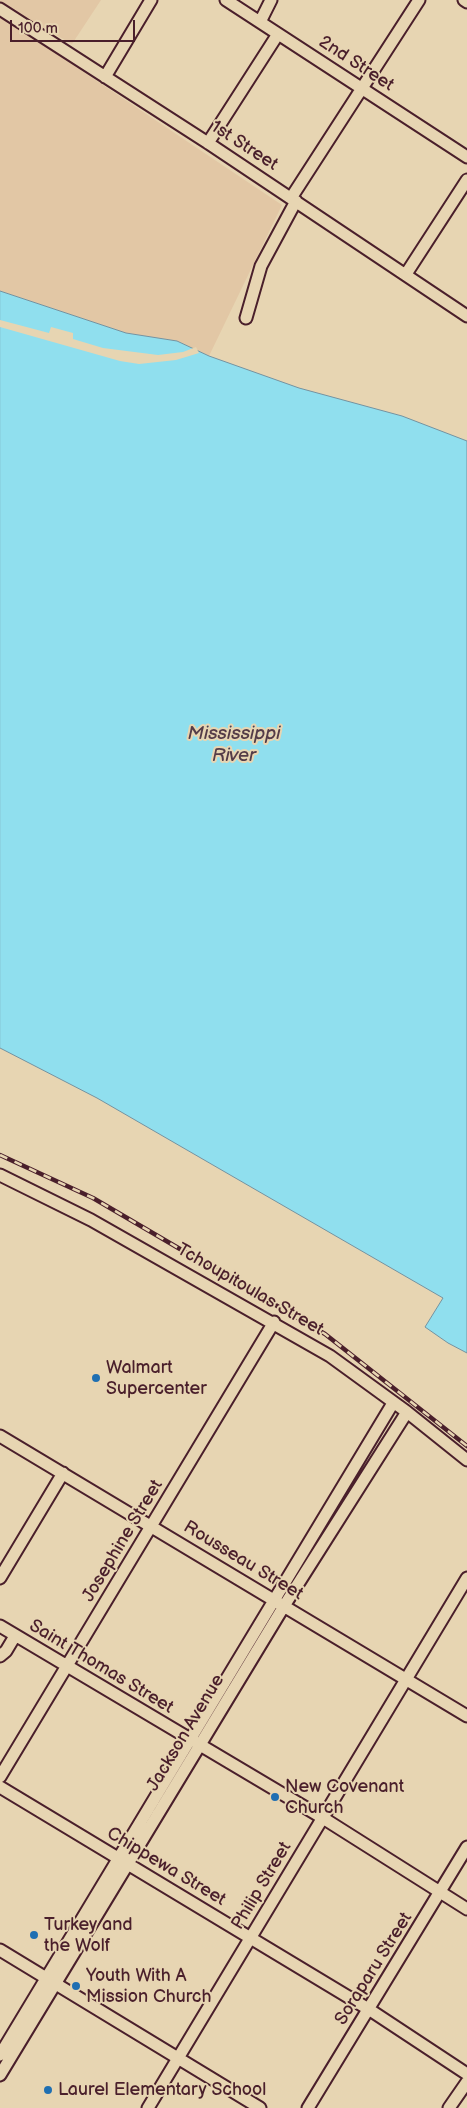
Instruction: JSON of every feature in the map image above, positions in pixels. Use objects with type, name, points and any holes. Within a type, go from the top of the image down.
[{"type":"street","points":[[105,77],[151,0]]},
{"type":"street","name":"2nd Street","points":[[226,0],[467,157]]},
{"type":"street","points":[[260,22],[271,0]]},
{"type":"street","points":[[246,318],[261,266],[293,200],[361,88],[419,0]]},
{"type":"street","name":"1st Street","points":[[0,9],[208,143],[467,316]]},
{"type":"street","points":[[208,143],[278,34]]},
{"type":"street","points":[[406,274],[467,180]]},
{"type":"street","name":"Tchoupitoulas Street","points":[[0,1175],[91,1220],[274,1322],[330,1356],[407,1412],[467,1460]]},
{"type":"street","name":"Josephine Street","points":[[0,1777],[274,1322]]},
{"type":"street","name":"Jackson Avenue","points":[[0,2076],[51,1981],[279,1603],[393,1403]]},
{"type":"street","name":"Jackson Avenue","points":[[279,1603],[407,1412]]},
{"type":"street","name":"Rousseau Street","points":[[0,1436],[467,1716]]},
{"type":"street","points":[[0,1578],[63,1473]]},
{"type":"street","name":"Philip Street","points":[[148,2108],[467,1578]]},
{"type":"street","name":"Saint Thomas Street","points":[[0,1626],[323,1818],[467,1909]]},
{"type":"street","points":[[0,1656],[6,1651],[15,1636]]},
{"type":"street","name":"Chippewa Street","points":[[0,1787],[370,2010],[467,2074]]},
{"type":"street","name":"Soraparu Street","points":[[308,2108],[370,2010],[467,1847]]},
{"type":"street","points":[[0,1950],[260,2108]]},
{"type":"street","name":"Jackson Avenue","points":[[0,2055],[51,1981]]},
{"type":"street","points":[[449,2108],[467,2082]]},
{"type":"shaded area","points":[[0,0],[101,0],[72,44],[8,8],[0,3]]},
{"type":"shaded area","points":[[0,16],[282,205],[209,356],[177,341],[126,333],[0,291]]},
{"type":"water","name":"Mississippi River","points":[[0,291],[126,333],[177,341],[209,356],[299,388],[402,416],[467,441],[467,1353],[425,1327],[443,1298],[97,1098],[0,1048]]},
{"type":"pier","points":[[0,320],[49,333],[51,327],[73,333],[73,339],[103,348],[158,355],[183,352],[196,347],[199,353],[176,360],[139,364],[120,361],[0,327]]},
{"type":"railway","points":[[0,1155],[93,1198],[325,1334],[467,1446]]},
{"type":"place","name":"Walmart Supercenter","points":[[96,1378]]},
{"type":"place","name":"New Covenant Church","points":[[275,1797]]},
{"type":"place","name":"Turkey and the Wolf","points":[[34,1935]]},
{"type":"place","name":"Youth With A Mission Church","points":[[76,1986]]},
{"type":"place","name":"Laurel Elementary School","points":[[48,2090]]}]
